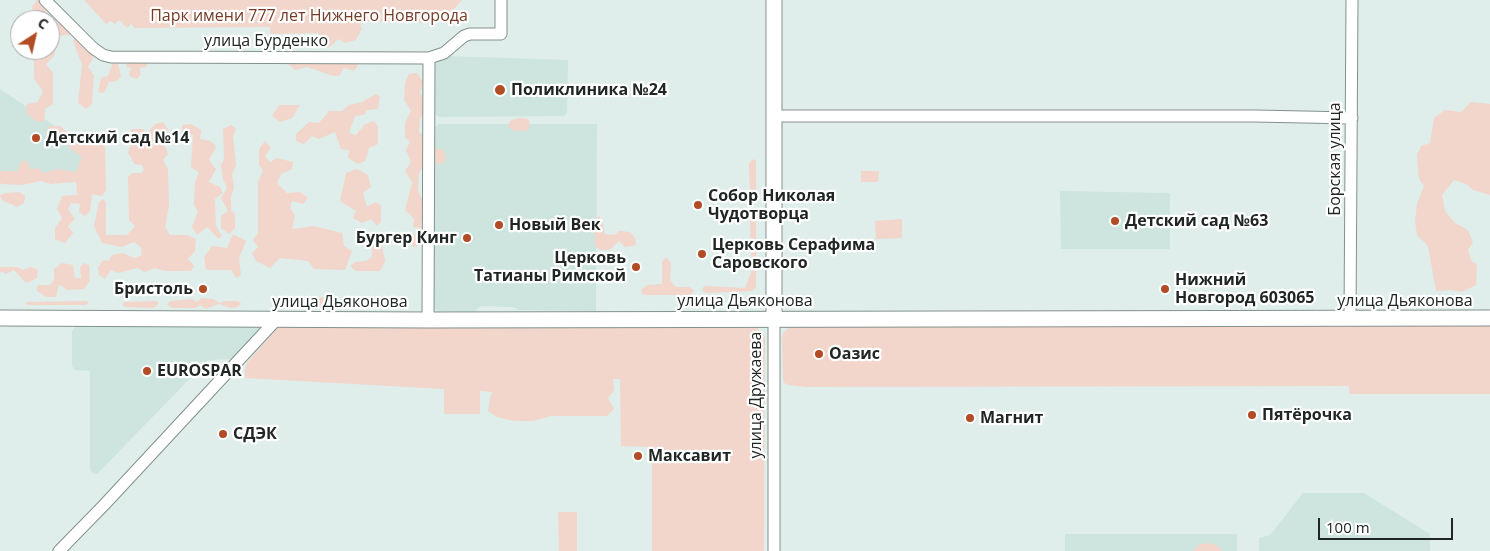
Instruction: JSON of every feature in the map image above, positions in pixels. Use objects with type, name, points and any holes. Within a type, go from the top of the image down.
[{"type":"main road","name":"улица Дружаева","points":[[774,0],[774,318]]},
{"type":"main road","name":"улица Дьяконова","points":[[0,318],[428,320],[1490,318]]},
{"type":"street","name":"улица Бурденко","points":[[45,0],[93,48],[103,55],[111,57],[429,58],[444,53],[464,36],[470,34],[501,34],[501,0]]},
{"type":"street","name":"Борская улица","points":[[1350,319],[1352,0]]},
{"type":"street","points":[[428,320],[429,58]]},
{"type":"street","points":[[774,116],[1255,116],[1352,118]]},
{"type":"street","name":"улица Дружаева","points":[[774,318],[774,551]]},
{"type":"street","points":[[59,551],[277,319]]},
{"type":"shaded area","name":"Поликлиника №24","points":[[445,56],[568,60],[567,114],[563,116],[439,117],[432,109],[432,72],[436,63]]},
{"type":"shaded area","name":"Детский сад №14","points":[[0,89],[88,148],[87,176],[0,179]]},
{"type":"shaded area","points":[[439,124],[597,124],[596,311],[519,310],[513,307],[480,306],[474,312],[439,312],[436,310],[433,304],[432,132],[434,127]]},
{"type":"shaded area","name":"Детский сад №63","points":[[1060,191],[1170,193],[1170,249],[1061,249]]},
{"type":"shaded area","points":[[76,326],[255,326],[258,327],[259,331],[234,359],[208,360],[97,474],[90,470],[90,371],[75,370],[72,366],[72,331]]},
{"type":"shaded area","points":[[1303,493],[1364,493],[1430,534],[1430,551],[1259,551],[1259,538],[1270,535]]},
{"type":"shaded area","points":[[1065,534],[1237,534],[1237,551],[1065,551]]},
{"type":"green space","points":[[37,0],[44,4],[46,10],[32,10],[32,7]]},
{"type":"green space","name":"Парк имени 777 лет Нижнего Новгорода","points":[[84,0],[462,0],[453,10],[445,15],[430,17],[429,23],[363,21],[356,40],[345,43],[339,39],[328,48],[317,39],[319,33],[270,34],[270,27],[135,28],[131,24],[127,28],[119,20],[115,24],[111,21],[106,24]]},
{"type":"green space","points":[[60,17],[72,29],[70,35],[60,36]]},
{"type":"green space","points":[[78,35],[94,56],[88,67],[94,75],[92,104],[86,109],[78,103],[82,65],[73,41]]},
{"type":"green space","points":[[299,59],[310,64],[318,59],[354,59],[358,65],[354,71],[344,68],[339,76],[333,76],[307,67],[295,70],[288,64]]},
{"type":"green space","points":[[34,60],[50,60],[46,64],[53,73],[53,104],[45,109],[44,121],[37,122],[26,113],[27,104],[38,102],[43,91],[34,79]]},
{"type":"green space","points":[[126,61],[149,62],[146,67],[139,68],[141,74],[137,79],[129,74],[131,68],[127,67]]},
{"type":"green space","points":[[113,62],[118,63],[121,76],[117,81],[109,82],[104,93],[98,92],[101,78],[108,76]]},
{"type":"green space","points":[[417,73],[423,82],[420,93],[427,103],[427,110],[420,118],[419,132],[426,138],[422,145],[422,151],[430,155],[435,148],[444,150],[446,160],[440,165],[435,161],[427,161],[419,173],[418,191],[427,209],[427,218],[421,223],[423,233],[420,245],[413,247],[410,240],[419,228],[413,227],[414,219],[405,210],[412,182],[405,171],[411,162],[406,150],[410,142],[405,137],[405,123],[411,111],[404,100],[405,83],[409,74]]},
{"type":"green space","points":[[376,94],[380,97],[378,109],[367,110],[364,115],[355,116],[349,133],[356,135],[365,124],[374,121],[378,127],[378,144],[369,148],[365,161],[358,164],[348,158],[349,150],[341,149],[335,132],[319,139],[312,136],[304,144],[296,141],[296,134],[309,122],[319,123],[329,111],[342,111],[349,105],[362,102]]},
{"type":"green space","points":[[1471,102],[1490,104],[1490,195],[1473,190],[1466,184],[1454,180],[1442,195],[1445,211],[1455,223],[1468,230],[1473,243],[1468,250],[1472,262],[1477,264],[1476,285],[1462,292],[1450,290],[1436,291],[1428,246],[1417,235],[1415,221],[1417,204],[1424,186],[1419,179],[1417,155],[1421,146],[1430,143],[1434,118],[1445,110],[1461,112]]},
{"type":"green space","points":[[279,105],[300,105],[292,118],[280,122],[272,116]]},
{"type":"green space","points":[[519,118],[528,119],[530,126],[526,131],[513,131],[508,126],[511,120]]},
{"type":"green space","points":[[163,122],[168,129],[163,142],[168,154],[163,160],[168,169],[169,206],[165,227],[170,235],[187,235],[196,239],[195,251],[188,259],[194,266],[191,271],[165,271],[155,268],[144,272],[138,268],[118,273],[111,270],[105,279],[99,275],[98,267],[103,260],[109,261],[112,255],[123,253],[134,258],[142,255],[141,247],[134,242],[122,247],[102,243],[94,226],[99,202],[103,199],[106,202],[106,235],[127,235],[135,226],[129,220],[128,177],[132,173],[141,173],[144,170],[142,165],[134,164],[128,152],[131,145],[144,143],[142,138],[130,136],[131,129],[143,129],[147,133],[155,124]]},
{"type":"green space","points":[[191,124],[201,130],[200,139],[211,141],[216,147],[209,160],[216,169],[209,182],[220,187],[223,193],[215,199],[216,226],[222,236],[219,239],[207,227],[197,235],[192,227],[198,211],[194,205],[195,182],[199,173],[191,167],[193,135],[182,132],[182,125]]},
{"type":"green space","points":[[231,125],[236,129],[233,136],[236,165],[232,175],[234,187],[231,197],[231,210],[235,214],[235,228],[229,234],[221,228],[221,216],[228,211],[221,198],[227,188],[223,179],[221,165],[224,159],[223,129]]},
{"type":"green space","points":[[49,126],[60,126],[69,134],[77,135],[89,145],[98,140],[105,146],[106,190],[102,196],[92,194],[90,211],[85,216],[79,212],[80,204],[71,203],[68,209],[75,219],[68,226],[73,233],[65,243],[55,239],[55,228],[62,218],[57,209],[62,196],[77,195],[76,182],[51,184],[41,181],[22,185],[1,184],[0,182],[0,172],[18,171],[23,160],[28,162],[30,169],[38,168],[44,173],[57,169],[76,172],[82,157],[69,148],[69,143],[63,144],[46,133]]},
{"type":"green space","points":[[265,141],[271,148],[265,156],[270,162],[277,158],[293,162],[292,169],[281,174],[277,183],[287,193],[300,192],[308,198],[303,204],[292,201],[290,208],[295,215],[292,229],[314,226],[342,233],[344,246],[352,251],[345,270],[314,269],[308,261],[280,258],[270,268],[256,261],[252,253],[258,247],[253,240],[258,233],[258,182],[263,170],[259,165],[259,149]]},
{"type":"green space","points":[[753,159],[756,161],[756,193],[753,196],[750,194],[749,163]]},
{"type":"green space","points":[[357,169],[368,175],[371,187],[363,193],[367,207],[375,202],[381,205],[381,222],[377,226],[371,219],[362,223],[353,218],[356,211],[340,201],[346,173]]},
{"type":"green space","points":[[861,171],[879,171],[878,182],[861,182]]},
{"type":"green space","points":[[19,192],[25,196],[24,203],[17,207],[2,200],[0,195],[6,193]]},
{"type":"green space","points":[[599,216],[602,220],[605,234],[615,235],[619,231],[630,232],[635,238],[636,245],[625,247],[619,241],[610,250],[600,250],[595,246],[594,220]]},
{"type":"green space","points":[[753,216],[756,219],[756,260],[753,263],[751,262],[750,220]]},
{"type":"green space","points":[[902,219],[902,238],[876,239],[875,221]]},
{"type":"green space","points":[[233,234],[246,241],[239,258],[241,275],[236,278],[231,270],[206,270],[204,257],[212,246],[227,248]]},
{"type":"green space","points":[[375,237],[381,240],[385,261],[380,271],[356,271],[350,266],[355,262],[366,261],[372,257],[371,240]]},
{"type":"green space","points":[[666,257],[671,263],[670,280],[676,287],[689,287],[694,290],[691,295],[643,295],[641,290],[647,285],[662,284],[662,262]]},
{"type":"green space","points":[[62,263],[73,265],[75,278],[81,278],[80,267],[84,263],[89,265],[90,280],[84,289],[67,290],[59,284],[56,297],[46,297],[36,290],[38,285],[50,285],[54,280],[54,269]]},
{"type":"green space","points":[[0,267],[17,267],[23,270],[31,267],[38,270],[37,278],[26,283],[14,270],[6,274],[2,271],[0,273]]},
{"type":"green space","points":[[752,270],[756,271],[756,287],[752,291],[706,293],[702,290],[704,286],[745,288]]},
{"type":"green space","points":[[335,297],[339,301],[336,306],[316,308],[308,303],[314,298]]},
{"type":"green space","points":[[202,298],[213,299],[220,303],[224,301],[237,301],[241,303],[238,307],[230,308],[219,304],[206,309],[200,305],[195,308],[172,308],[167,305],[170,301],[192,299],[197,302]]},
{"type":"green space","points":[[156,301],[159,303],[154,308],[125,307],[122,304],[125,302]]},
{"type":"green space","points":[[27,302],[89,302],[86,305],[25,304]]},
{"type":"green space","points":[[1490,324],[1490,394],[1350,394],[1349,386],[806,387],[789,385],[784,383],[783,380],[782,337],[784,332],[791,326]]},
{"type":"green space","points":[[281,326],[751,326],[757,328],[762,331],[765,337],[764,551],[652,551],[652,447],[621,446],[620,379],[613,379],[614,390],[608,398],[614,409],[607,416],[551,416],[533,421],[514,421],[497,417],[488,411],[493,392],[480,391],[480,414],[444,414],[444,389],[245,378],[247,363],[277,328]]},
{"type":"green space","points":[[558,512],[577,512],[577,551],[559,551]]},
{"type":"green space","points":[[1200,544],[1214,544],[1222,551],[1193,551]]},
{"type":"place","name":"Поликлиника №24","points":[[500,90]]},
{"type":"place","name":"Детский сад №14","points":[[36,138]]},
{"type":"place","name":"Собор Николая Чудотворца","points":[[698,205]]},
{"type":"place","name":"Детский сад №63","points":[[1115,221]]},
{"type":"place","name":"Новый Век","points":[[499,225]]},
{"type":"place","name":"Бургер Кинг","points":[[467,238]]},
{"type":"place","name":"Церковь Серафима Саровского","points":[[702,254]]},
{"type":"place","name":"Церковь Татианы Римской","points":[[636,267]]},
{"type":"place","name":"Бристоль","points":[[203,289]]},
{"type":"place","name":"Нижний Новгород 603065","points":[[1165,289]]},
{"type":"place","name":"Оазис","points":[[819,354]]},
{"type":"place","name":"EUROSPAR","points":[[147,371]]},
{"type":"place","name":"Пятёрочка","points":[[1252,415]]},
{"type":"place","name":"Магнит","points":[[970,418]]},
{"type":"place","name":"СДЭК","points":[[223,434]]},
{"type":"place","name":"Максавит","points":[[638,456]]}]
